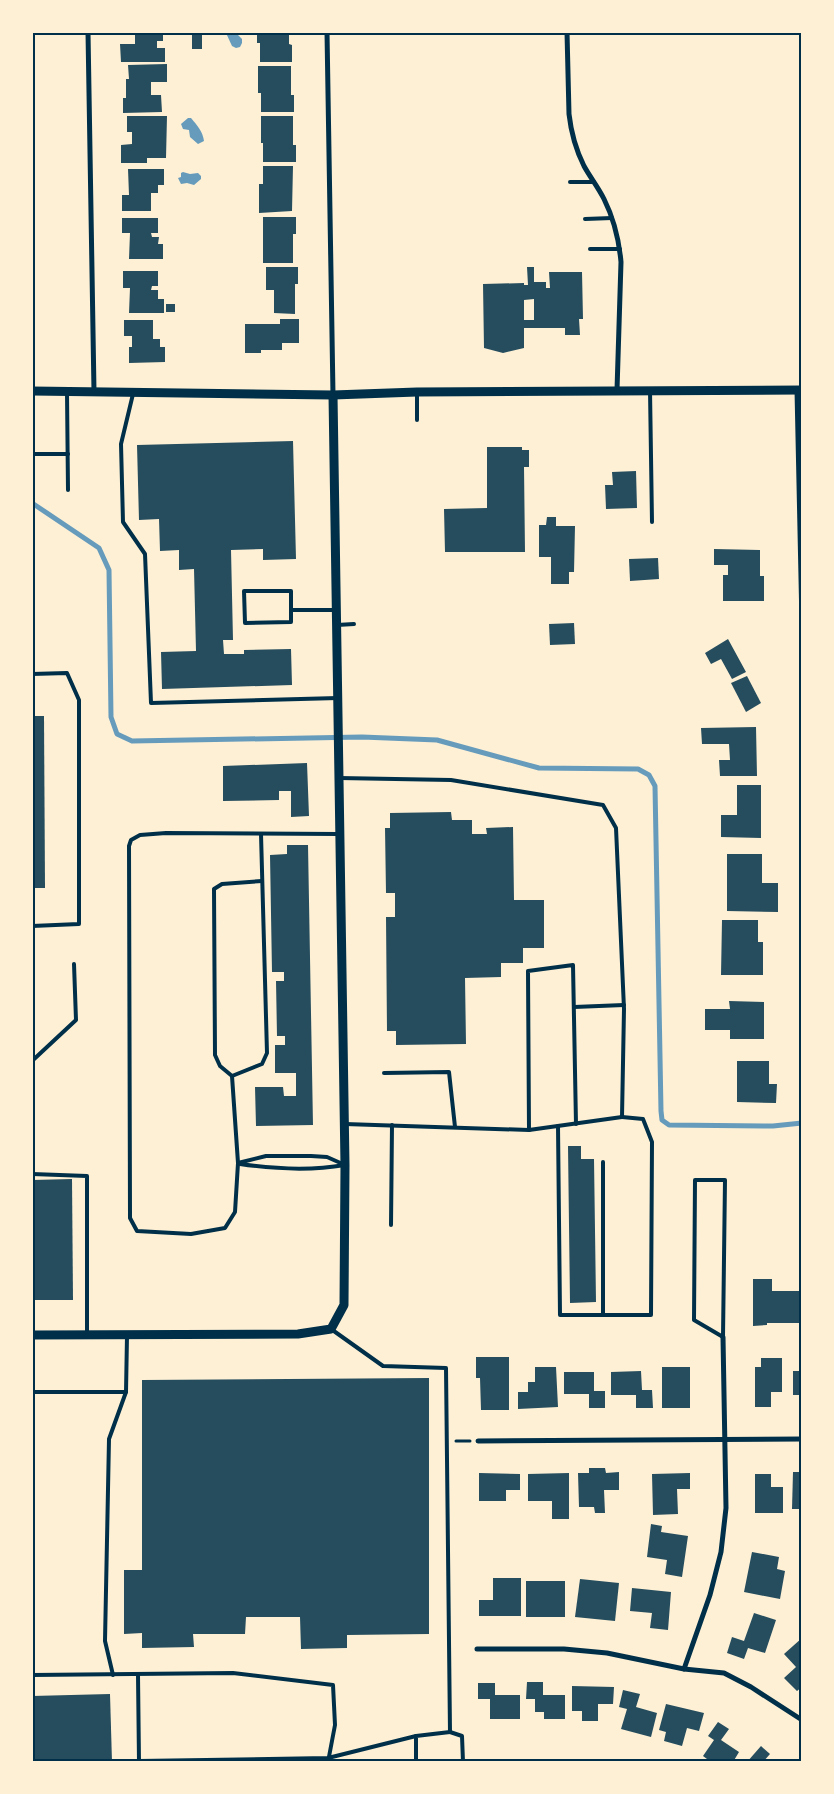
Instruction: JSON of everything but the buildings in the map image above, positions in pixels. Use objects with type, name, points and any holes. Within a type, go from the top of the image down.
[{"type":"street","points":[[88,32],[94,391]]},
{"type":"street","points":[[32,1335],[298,1334],[331,1329],[344,1305],[345,1124],[327,32]]},
{"type":"street","points":[[567,32],[571,127],[578,152],[604,198],[612,218],[620,248],[617,390]]},
{"type":"street","points":[[32,391],[333,395],[417,392],[799,390],[802,624]]},
{"type":"street","points":[[684,1669],[710,1595],[721,1552],[726,1508],[723,1337]]},
{"type":"street","points":[[478,1441],[802,1439]]},
{"type":"street","points":[[477,1649],[564,1649],[607,1653],[684,1669],[724,1674],[751,1687],[802,1720]]},
{"type":"lane","points":[[570,182],[594,182]]},
{"type":"lane","points":[[585,218],[612,218]]},
{"type":"lane","points":[[590,249],[620,248]]},
{"type":"lane","points":[[650,390],[652,522]]},
{"type":"lane","points":[[66,391],[68,490]]},
{"type":"lane","points":[[133,391],[121,444],[123,522],[146,554],[151,703],[338,698]]},
{"type":"lane","points":[[417,392],[417,420]]},
{"type":"lane","points":[[32,454],[68,454]]},
{"type":"lane","points":[[291,591],[291,610],[292,622],[244,623],[244,592],[291,591]]},
{"type":"lane","points":[[291,610],[336,610]]},
{"type":"lane","points":[[337,625],[354,624]]},
{"type":"lane","points":[[32,674],[67,673],[78,700],[79,924],[32,926]]},
{"type":"lane","points":[[339,778],[451,780],[603,805],[616,828],[624,1005],[622,1117]]},
{"type":"lane","points":[[262,881],[222,884],[214,889],[215,1056],[220,1066],[232,1076],[238,1163],[235,1212],[225,1228],[192,1234],[137,1231],[130,1218],[129,846],[131,840],[140,835],[166,833],[340,834]]},
{"type":"lane","points":[[232,1076],[262,1064],[266,1053],[261,834]]},
{"type":"lane","points":[[33,1060],[76,1020],[74,964]]},
{"type":"lane","points":[[529,1130],[528,971],[573,965],[576,1124]]},
{"type":"lane","points":[[574,1007],[624,1005]]},
{"type":"lane","points":[[32,1030],[33,1060]]},
{"type":"lane","points":[[384,1073],[449,1072],[455,1127]]},
{"type":"lane","points":[[345,1124],[529,1130],[622,1117],[642,1119],[652,1142],[651,1315],[560,1315],[558,1126]]},
{"type":"lane","points":[[391,1225],[392,1125]]},
{"type":"lane","points":[[238,1163],[266,1156],[279,1156],[327,1157],[345,1165]]},
{"type":"lane","points":[[279,1156],[279,1168]]},
{"type":"lane","points":[[603,1162],[603,1316]]},
{"type":"lane","points":[[238,1163],[265,1168],[322,1169],[345,1165]]},
{"type":"lane","points":[[32,1174],[87,1176],[87,1334]]},
{"type":"lane","points":[[695,1180],[726,1180],[723,1337],[694,1320],[695,1180]]},
{"type":"lane","points":[[331,1329],[384,1366],[446,1368],[450,1732]]},
{"type":"lane","points":[[113,1675],[105,1641],[109,1438],[126,1392],[127,1334]]},
{"type":"lane","points":[[32,1392],[126,1392]]},
{"type":"lane","points":[[32,1675],[233,1673],[333,1685],[335,1725],[328,1760]]},
{"type":"lane","points":[[138,1675],[139,1761],[328,1760],[416,1736],[450,1732],[462,1736],[463,1762]]},
{"type":"lane","points":[[416,1736],[416,1762]]},
{"type":"path","points":[[447,1440],[478,1441]]},
{"type":"water","points":[[226,33],[236,33],[242,39],[240,47],[232,46]]},
{"type":"water","points":[[188,118],[191,118],[197,126],[204,141],[198,144],[190,137],[189,130],[183,129],[181,124]]},
{"type":"water","points":[[183,172],[190,174],[198,173],[201,179],[194,185],[181,184],[178,178],[181,177]]},
{"type":"waterway","points":[[32,503],[99,548],[109,570],[111,717],[117,734],[132,741],[362,737],[437,740],[539,768],[638,769],[649,775],[655,786],[662,1120],[669,1125],[773,1126],[802,1123]]}]
